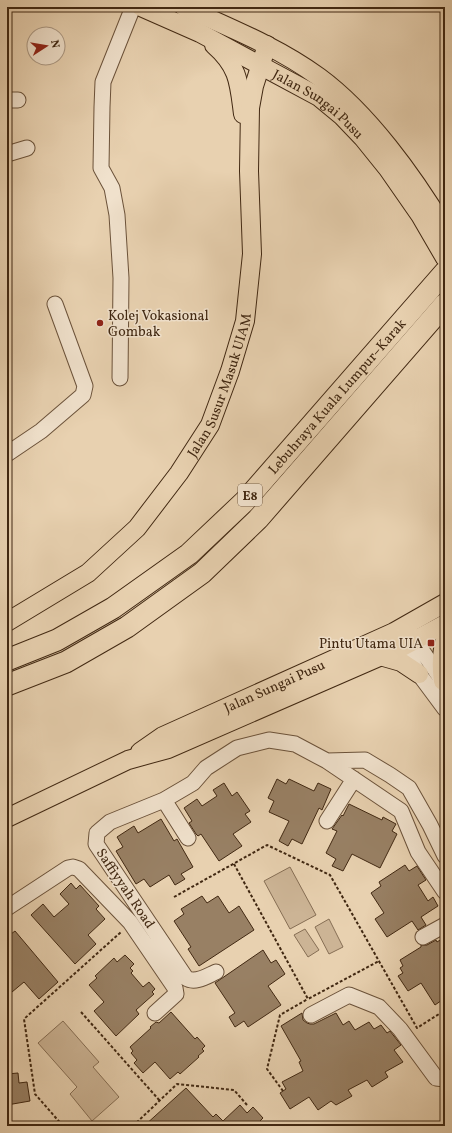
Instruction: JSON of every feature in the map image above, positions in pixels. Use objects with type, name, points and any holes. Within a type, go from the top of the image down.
[{"type":"highway","name":"Lebuhraya Kuala Lumpur–Karak","points":[[7,660],[57,640],[113,608],[189,554],[245,501],[445,272]]},
{"type":"highway","name":"Lebuhraya Kuala Lumpur–Karak","points":[[7,685],[66,662],[127,627],[202,573],[258,519],[445,304]]},
{"type":"main road","name":"Jalan Sungai Pusu","points":[[141,7],[200,33],[320,97],[342,116],[363,138],[426,211],[445,229]]},
{"type":"main road","name":"Jalan Sungai Pusu","points":[[184,7],[267,45],[319,77],[346,100],[399,160],[426,211],[445,258]]},
{"type":"main road","points":[[200,33],[223,53],[233,66],[238,82],[250,171]]},
{"type":"main road","name":"Jalan Susur Masuk UIAM","points":[[7,622],[88,573],[137,528],[180,473],[210,425],[230,371],[245,321],[252,254],[250,171],[251,97],[267,45]]},
{"type":"main road","name":"Jalan Sungai Pusu","points":[[128,760],[168,749],[380,656],[445,604]]},
{"type":"main road","name":"Jalan Sungai Pusu","points":[[7,818],[128,760],[163,736],[404,636],[445,624]]},
{"type":"main road","points":[[444,683],[441,668],[445,640]]},
{"type":"main road","points":[[380,656],[401,662],[420,674]]},
{"type":"street","points":[[120,378],[120,278],[117,216],[112,188],[101,168],[102,107],[103,82],[133,7]]},
{"type":"street","points":[[7,154],[27,148]]},
{"type":"street","points":[[7,454],[41,431],[83,395],[85,386],[55,304]]},
{"type":"street","points":[[404,636],[420,674],[445,709]]},
{"type":"street","points":[[404,636],[444,683]]},
{"type":"street","name":"Saffiyyah Road","points":[[216,972],[195,981],[186,978],[96,844],[97,833],[110,822],[164,800],[193,783],[206,768],[237,748],[269,740],[295,744],[326,761],[401,811],[418,852],[445,892]]},
{"type":"street","points":[[326,761],[365,760],[409,788],[430,825],[445,856]]},
{"type":"street","points":[[327,821],[354,780]]},
{"type":"street","points":[[164,800],[188,838]]},
{"type":"street","points":[[7,908],[68,868],[73,867],[79,869],[130,922],[177,990],[176,994],[155,1013]]},
{"type":"street","points":[[423,937],[445,925]]},
{"type":"street","points":[[311,1015],[349,995],[379,1007],[400,1029],[436,1078],[445,1079]]},
{"type":"path","points":[[174,897],[267,846],[330,875],[417,1028],[439,1014],[445,1017]]},
{"type":"path","points":[[234,864],[308,999]]},
{"type":"path","points":[[63,1126],[35,1094],[24,1019],[107,945],[130,922]]},
{"type":"path","points":[[283,1091],[267,1069],[280,1015],[379,961]]},
{"type":"path","points":[[81,1012],[160,1101]]},
{"type":"path","points":[[132,1126],[178,1084],[234,1090],[247,1105]]},
{"type":"path","points":[[438,1126],[445,1123]]},
{"type":"shaded area","points":[[290,867],[316,915],[290,929],[264,881]]},
{"type":"shaded area","points":[[329,919],[343,947],[329,954],[315,927]]},
{"type":"shaded area","points":[[305,929],[319,950],[308,957],[294,935]]},
{"type":"shaded area","points":[[63,1021],[99,1062],[93,1067],[119,1097],[92,1121],[70,1094],[77,1087],[38,1043]]},
{"type":"building","points":[[277,779],[286,784],[289,779],[314,791],[318,783],[331,789],[322,810],[319,808],[302,844],[292,839],[288,846],[279,841],[289,821],[269,812],[274,801],[268,798]]},
{"type":"building","points":[[224,783],[232,796],[237,792],[250,811],[245,814],[251,822],[233,834],[242,846],[219,861],[201,834],[198,836],[196,834],[189,823],[192,821],[184,808],[197,799],[202,806],[217,796],[213,790]]},
{"type":"building","points":[[349,804],[382,820],[383,817],[396,824],[392,831],[397,834],[380,868],[352,854],[343,871],[332,866],[336,859],[326,853],[337,831],[332,829],[342,815],[343,816]]},
{"type":"building","points":[[161,819],[174,841],[177,839],[193,867],[181,874],[185,879],[175,885],[169,875],[150,887],[144,879],[136,884],[116,851],[123,847],[117,837],[134,826],[138,833]]},
{"type":"building","points":[[405,865],[409,871],[417,866],[426,880],[418,885],[428,901],[433,897],[438,906],[421,917],[426,925],[418,930],[412,921],[387,937],[375,919],[384,913],[371,893],[381,886],[379,882]]},
{"type":"building","points":[[71,883],[76,889],[80,885],[99,906],[96,909],[105,919],[88,935],[96,944],[75,964],[31,915],[43,904],[54,917],[69,904],[60,894]]},
{"type":"building","points":[[202,896],[207,903],[218,896],[229,913],[239,906],[254,930],[199,966],[188,949],[191,947],[174,921],[184,914],[181,909]]},
{"type":"building","points":[[15,931],[58,982],[39,999],[24,982],[12,992],[7,986],[7,937]]},
{"type":"building","points":[[445,937],[445,998],[435,1005],[421,983],[408,991],[398,976],[403,973],[400,968],[403,966],[400,960],[421,947],[421,945],[427,945],[436,940],[437,942]]},
{"type":"building","points":[[263,950],[271,963],[276,960],[285,974],[268,986],[281,1005],[248,1027],[244,1021],[235,1027],[229,1017],[235,1013],[215,983]]},
{"type":"building","points":[[125,955],[134,964],[130,968],[133,971],[131,973],[143,987],[149,982],[155,989],[152,992],[154,994],[136,1010],[139,1014],[116,1036],[94,1011],[104,1002],[89,985],[97,978],[95,976],[114,958],[117,962]]},
{"type":"building","points":[[171,1012],[195,1039],[197,1037],[205,1046],[202,1049],[204,1051],[180,1074],[178,1072],[170,1079],[155,1062],[143,1073],[134,1063],[137,1060],[131,1053],[133,1051],[130,1047],[151,1028],[150,1027],[156,1022],[159,1023]]},
{"type":"building","points":[[302,1013],[303,1020],[310,1024],[314,1024],[336,1013],[343,1025],[349,1021],[355,1030],[369,1022],[374,1029],[381,1025],[387,1033],[390,1031],[401,1045],[394,1050],[403,1062],[385,1072],[388,1077],[372,1087],[367,1080],[348,1090],[352,1096],[336,1105],[331,1101],[318,1110],[309,1097],[290,1109],[280,1093],[286,1089],[282,1082],[303,1071],[299,1062],[301,1061],[281,1026]]},
{"type":"building","points":[[18,1073],[19,1083],[27,1082],[30,1101],[7,1105],[7,1074]]},
{"type":"building","points":[[186,1088],[213,1117],[216,1114],[223,1121],[240,1105],[247,1113],[253,1107],[263,1118],[255,1126],[144,1126]]},
{"type":"place","name":"Kolej Vokasional Gombak","points":[[100,323]]},
{"type":"place","name":"Pintu Utama UIA","points":[[431,643]]}]
